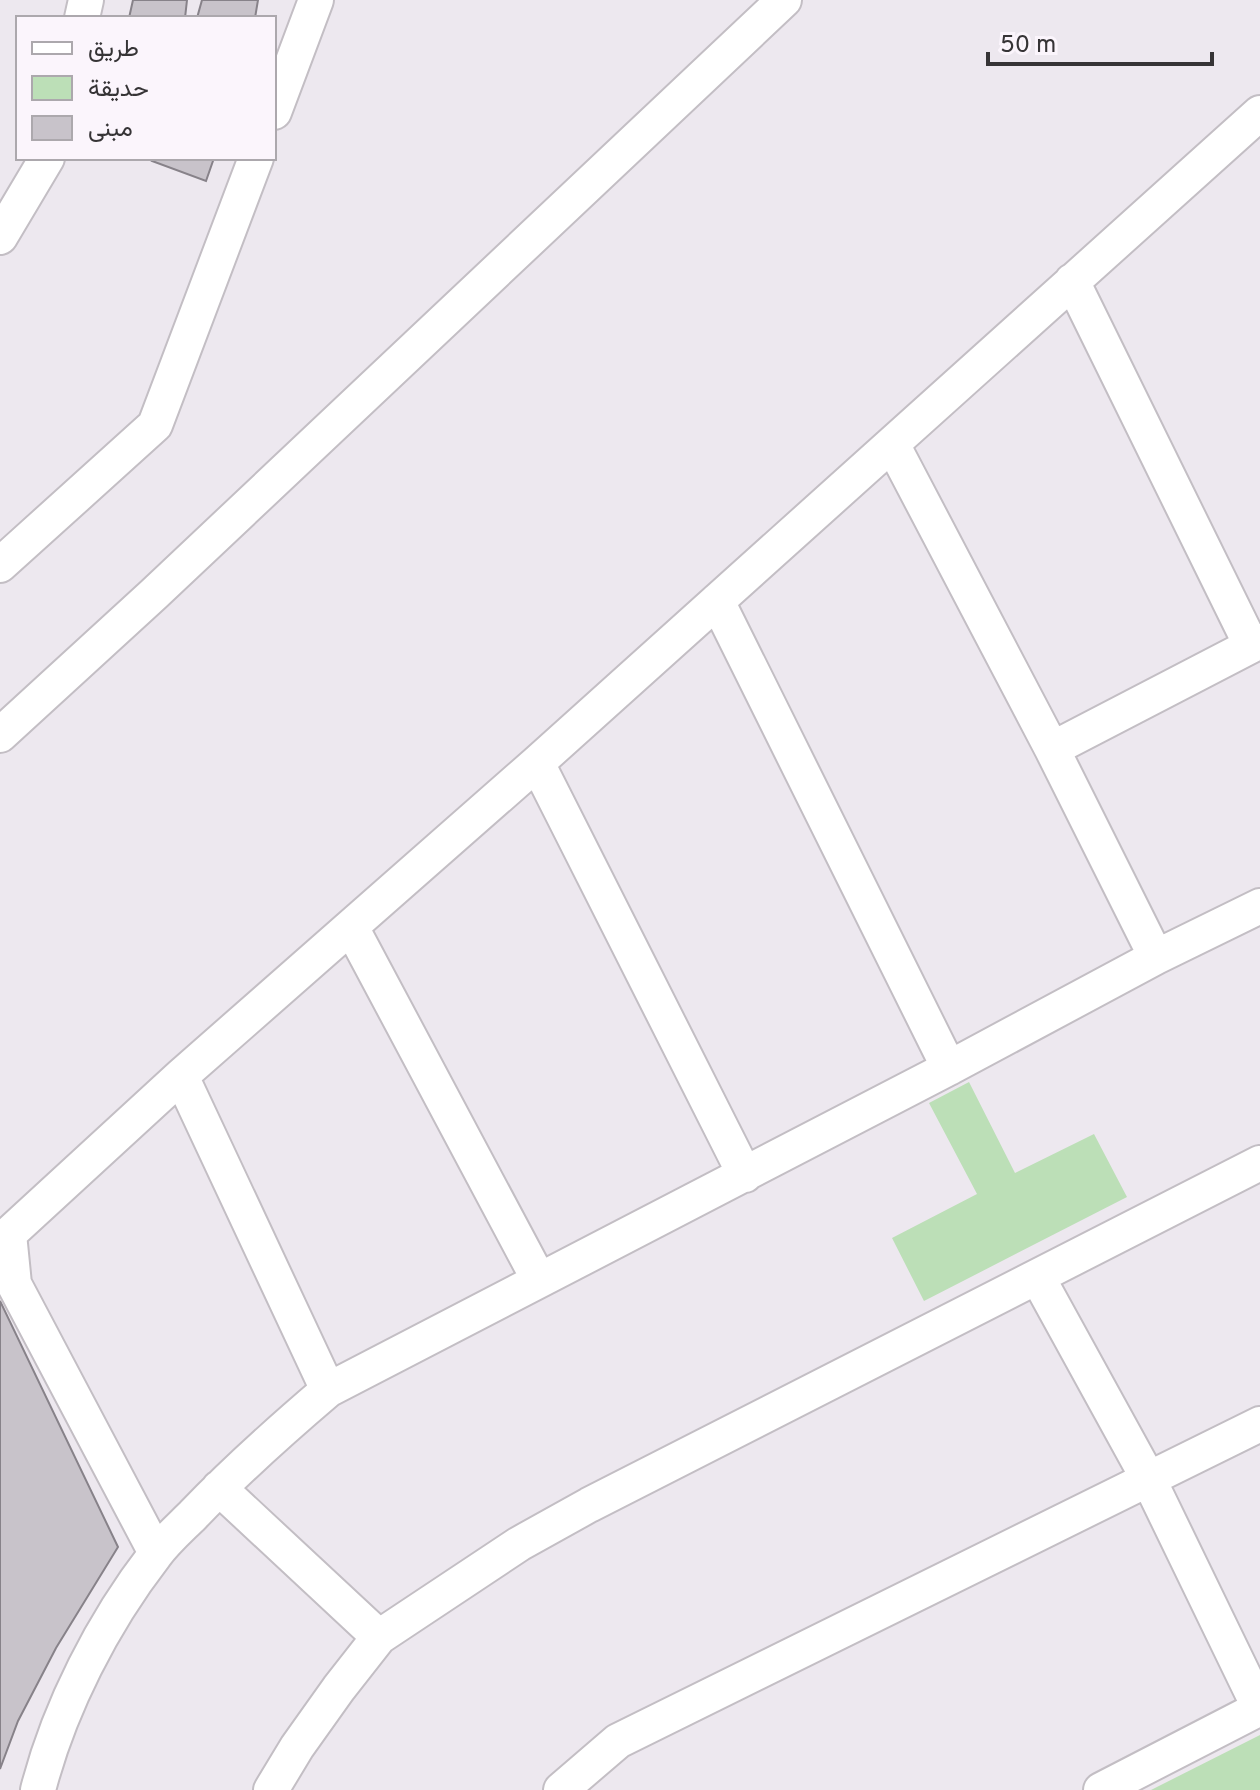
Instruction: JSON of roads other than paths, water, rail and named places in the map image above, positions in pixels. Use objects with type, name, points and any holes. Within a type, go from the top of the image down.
[{"type":"street","points":[[276,101],[316,0]]},
{"type":"street","points":[[0,735],[154,594],[784,0]]},
{"type":"street","points":[[156,1553],[14,1284],[9,1234],[181,1076],[537,763],[1072,281],[1257,123]]},
{"type":"street","points":[[0,237],[46,160]]},
{"type":"street","points":[[0,565],[155,425],[255,160]]},
{"type":"street","points":[[1052,749],[1256,643],[1072,281]]},
{"type":"street","points":[[892,444],[1052,749],[1156,957]]},
{"type":"street","points":[[717,601],[949,1068]]},
{"type":"street","points":[[537,763],[745,1175]]},
{"type":"street","points":[[38,1790],[45,1763],[76,1685],[116,1610],[156,1553],[219,1488],[328,1390],[745,1175],[1156,957],[1260,906]]},
{"type":"street","points":[[351,927],[539,1280]]},
{"type":"street","points":[[181,1076],[328,1390]]},
{"type":"street","points":[[271,1790],[322,1711],[379,1637],[519,1544],[1260,1163]]},
{"type":"street","points":[[1038,1278],[1149,1480],[1260,1708],[1101,1790]]},
{"type":"street","points":[[561,1790],[618,1741],[1260,1424]]},
{"type":"street","points":[[219,1488],[379,1637]]}]
